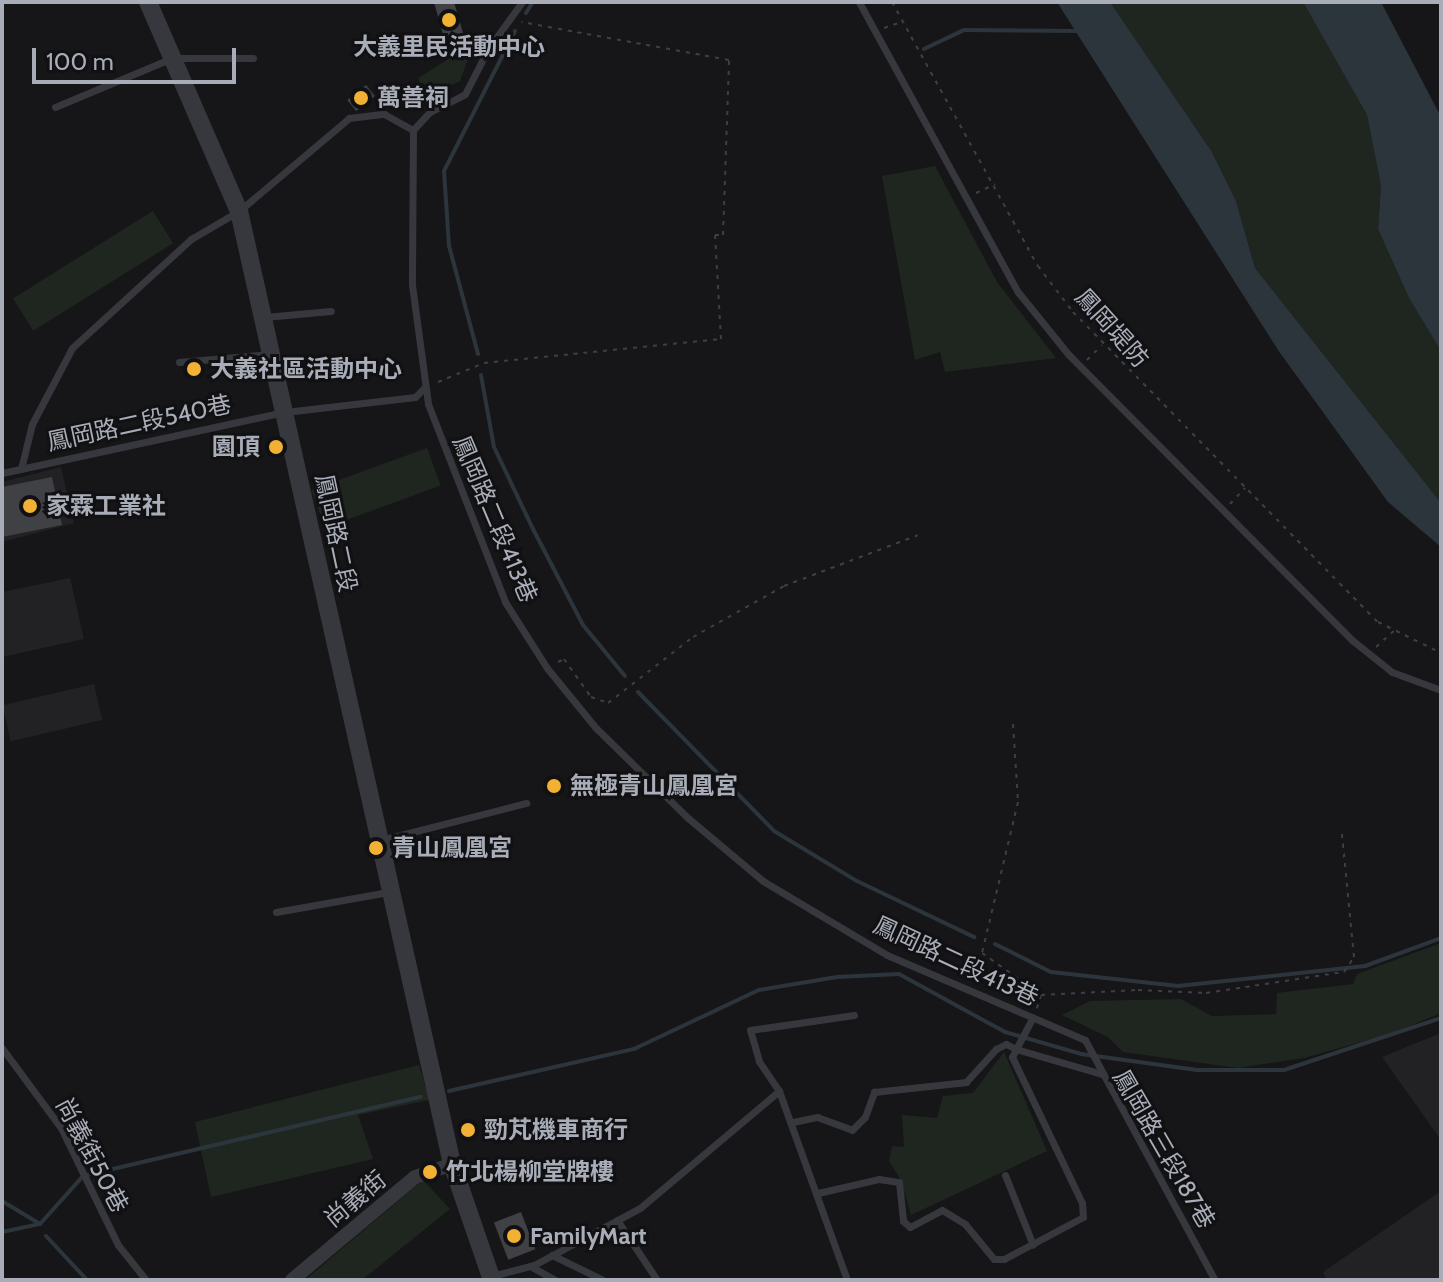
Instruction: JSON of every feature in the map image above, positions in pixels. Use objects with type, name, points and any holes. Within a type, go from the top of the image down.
[{"type":"street","name":"鳳岡路二段","points":[[148,2],[239,211],[452,1164],[491,1278]]},
{"type":"street","name":"尚義街","points":[[292,1280],[415,1177],[452,1164]]},
{"type":"lane","points":[[21,469],[32,424],[72,348],[191,239],[239,211],[349,118],[384,114],[413,130],[430,112],[465,94],[488,49],[522,2]]},
{"type":"lane","points":[[859,2],[872,31],[1018,292],[1080,367],[1369,653],[1392,672],[1441,690]]},
{"type":"lane","points":[[55,107],[172,58],[253,58]]},
{"type":"lane","name":"鳳岡路二段413巷","points":[[413,130],[412,285],[425,387],[440,442],[505,602],[547,668],[596,728],[688,818],[763,881],[887,955],[1085,1040],[1102,1074]]},
{"type":"lane","points":[[263,317],[331,311]]},
{"type":"lane","points":[[179,362],[272,354]]},
{"type":"lane","name":"鳳岡路二段540巷","points":[[2,473],[285,412],[415,397],[425,387]]},
{"type":"lane","points":[[379,840],[526,803]]},
{"type":"lane","points":[[276,912],[391,891]]},
{"type":"lane","points":[[847,1280],[793,1122],[779,1091],[759,1061],[750,1030],[854,1015]]},
{"type":"lane","points":[[818,1193],[879,1179],[899,1182],[903,1221],[910,1227],[942,1210],[965,1224],[994,1259],[1033,1245],[1083,1217],[1082,1203],[1012,1057],[1032,1019]]},
{"type":"lane","points":[[793,1122],[817,1117],[852,1130],[865,1117],[874,1092],[966,1082],[996,1049],[1006,1044],[1016,1049]]},
{"type":"lane","name":"尚義街50巷","points":[[2,1048],[61,1128],[118,1245],[146,1280]]},
{"type":"lane","name":"鳳岡路三段187巷","points":[[1016,1049],[1102,1074],[1215,1280]]},
{"type":"lane","points":[[491,1278],[530,1266],[640,1208],[779,1091]]},
{"type":"lane","points":[[1005,1175],[1033,1245]]},
{"type":"lane","points":[[617,1220],[657,1280]]},
{"type":"lane","points":[[552,1255],[601,1279]]},
{"type":"lane","points":[[530,1266],[555,1280]]},
{"type":"path","name":"鳳岡堤防","points":[[892,2],[1038,266],[1102,344],[1378,622],[1395,630]]},
{"type":"path","points":[[425,387],[484,363],[721,339],[715,235],[723,235],[729,60],[510,20]]},
{"type":"path","points":[[872,31],[902,22]]},
{"type":"path","points":[[965,199],[995,184]]},
{"type":"path","points":[[1080,367],[1102,344]]},
{"type":"path","points":[[1224,511],[1245,488]]},
{"type":"path","points":[[547,668],[564,659],[591,697],[608,703],[693,637],[784,586],[918,535]]},
{"type":"path","points":[[1369,653],[1395,630],[1441,653]]},
{"type":"path","points":[[1013,724],[1018,802],[982,953],[1041,995],[1138,990],[1206,993],[1344,972],[1354,957],[1349,855],[1342,834]]},
{"type":"path","points":[[1032,1019],[1041,995]]},
{"type":"shaded area","points":[[1057,2],[1110,2],[1212,152],[1236,201],[1255,268],[1441,503],[1441,547],[1388,502],[1278,350]]},
{"type":"shaded area","points":[[1110,2],[1303,2],[1367,115],[1381,186],[1378,229],[1409,298],[1441,351],[1441,503],[1255,268],[1236,201],[1212,152]]},
{"type":"shaded area","points":[[1303,2],[1381,2],[1441,117],[1441,351],[1409,298],[1378,229],[1381,186],[1367,115]]},
{"type":"shaded area","points":[[460,52],[468,59],[460,81],[426,97],[418,78]]},
{"type":"shaded area","points":[[935,166],[997,282],[1056,358],[945,372],[940,352],[915,360],[882,176]]},
{"type":"shaded area","points":[[153,211],[173,243],[33,331],[13,298]]},
{"type":"shaded area","points":[[427,448],[441,486],[325,528],[311,490]]},
{"type":"shaded area","name":"家霖工業社","points":[[61,467],[74,523],[2,542],[2,482]]},
{"type":"shaded area","points":[[70,578],[84,639],[2,657],[2,592]]},
{"type":"shaded area","points":[[94,684],[102,720],[11,741],[2,705]]},
{"type":"shaded area","points":[[1441,943],[1441,1013],[1393,1033],[1304,1058],[1238,1068],[1123,1052],[1108,1037],[1062,1015],[1090,1001],[1181,999],[1212,1016],[1276,1014],[1277,993],[1353,984],[1357,974]]},
{"type":"shaded area","points":[[1441,1033],[1441,1140],[1382,1057]]},
{"type":"shaded area","points":[[1004,1052],[1047,1151],[911,1215],[901,1180],[889,1161],[892,1146],[904,1147],[902,1115],[937,1118],[943,1096],[973,1093]]},
{"type":"shaded area","points":[[419,1065],[429,1100],[358,1115],[373,1159],[211,1197],[195,1122]]},
{"type":"shaded area","points":[[423,1180],[450,1209],[362,1280],[305,1280]]},
{"type":"shaded area","points":[[1441,1191],[1441,1280],[1327,1280],[1323,1272]]},
{"type":"building","name":"大義里民活動中心","points":[[434,2],[454,2],[463,33],[444,38]]},
{"type":"building","name":"萬善祠","points":[[366,85],[375,96],[356,111],[347,100]]},
{"type":"building","name":"家霖工業社","points":[[52,477],[62,525],[2,537],[2,487]]},
{"type":"building","name":"FamilyMart","points":[[521,1212],[535,1249],[508,1260],[494,1222]]},
{"type":"waterway","points":[[526,13],[533,2]]},
{"type":"waterway","points":[[924,49],[964,30],[1078,31]]},
{"type":"waterway","points":[[478,354],[449,246],[444,171],[515,31]]},
{"type":"waterway","points":[[481,375],[494,447],[533,529],[583,625],[625,676]]},
{"type":"waterway","points":[[638,692],[774,831],[857,881],[974,937]]},
{"type":"waterway","points":[[995,944],[1051,972],[1178,986],[1365,966],[1441,938]]},
{"type":"waterway","points":[[449,1091],[634,1049],[759,990],[837,977],[899,974],[1005,1032],[1081,1054],[1197,1070],[1284,1070],[1441,1018]]},
{"type":"waterway","points":[[2,1232],[40,1224],[83,1176],[421,1097]]},
{"type":"waterway","points":[[2,1201],[40,1224]]},
{"type":"waterway","points":[[46,1236],[87,1280]]},
{"type":"place","name":"大義里民活動中心","points":[[449,20]]},
{"type":"place","name":"萬善祠","points":[[361,98]]},
{"type":"place","name":"大義社區活動中心","points":[[194,369]]},
{"type":"place","name":"園頂","points":[[276,447]]},
{"type":"place","name":"家霖工業社","points":[[30,506]]},
{"type":"place","name":"無極青山鳳凰宮","points":[[554,786]]},
{"type":"place","name":"青山鳳凰宮","points":[[376,848]]},
{"type":"place","name":"勁芃機車商行","points":[[468,1130]]},
{"type":"place","name":"竹北楊柳堂牌樓","points":[[430,1172]]},
{"type":"place","name":"FamilyMart","points":[[514,1236]]}]
